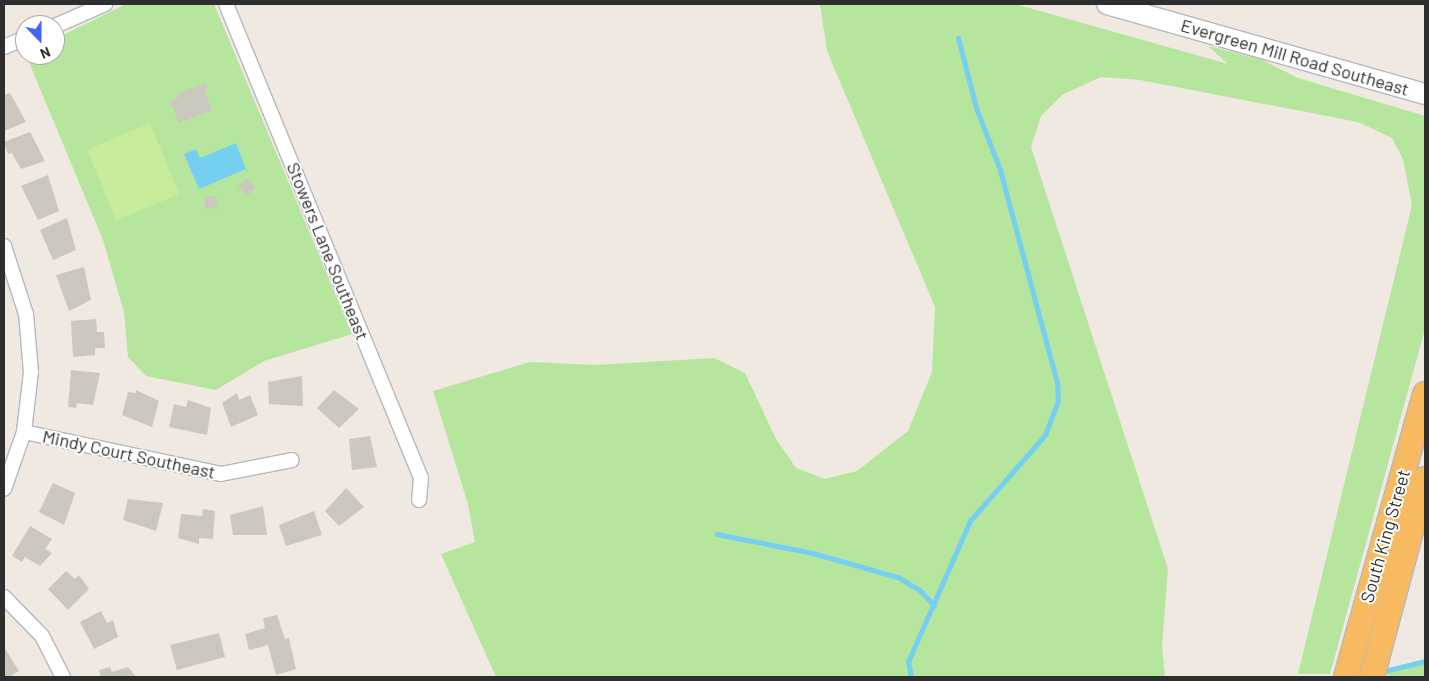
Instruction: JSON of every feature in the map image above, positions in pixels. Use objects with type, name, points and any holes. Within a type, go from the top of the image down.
[{"type":"highway","name":"South King Street","points":[[1347,673],[1425,394]]},
{"type":"highway","name":"South King Street","points":[[1375,669],[1425,479]]},
{"type":"main road","name":"Evergreen Mill Road Southeast","points":[[1107,4],[1425,94]]},
{"type":"street","points":[[65,22],[105,4]]},
{"type":"street","name":"Stowers Lane Southeast","points":[[226,4],[421,478],[419,500]]},
{"type":"street","points":[[4,246],[18,282],[30,342],[30,382],[24,432],[4,489]]},
{"type":"street","name":"Mindy Court Southeast","points":[[24,432],[221,474],[292,460]]},
{"type":"street","points":[[4,598],[42,636],[63,677]]},
{"type":"green space","points":[[126,4],[214,4],[352,334],[264,361],[216,390],[146,376],[128,357],[124,312],[103,240],[30,65],[65,65],[65,34]]},
{"type":"green space","points":[[820,4],[1015,4],[1228,64],[1208,46],[1260,59],[1298,78],[1425,116],[1425,329],[1330,674],[1298,674],[1412,205],[1403,159],[1392,138],[1358,122],[1140,80],[1101,77],[1062,95],[1041,116],[1031,147],[1168,569],[1162,647],[1165,677],[496,677],[441,554],[475,542],[468,504],[433,391],[530,362],[594,365],[714,358],[745,373],[776,439],[796,468],[825,479],[857,471],[908,431],[932,372],[935,307],[827,51]]},
{"type":"green space","points":[[150,123],[179,194],[116,220],[87,150]]},
{"type":"green space","points":[[1425,661],[1425,677],[1387,677],[1388,668]]},
{"type":"water","points":[[236,143],[246,169],[199,189],[184,154],[196,149],[200,158]]},
{"type":"building","points":[[206,83],[208,88],[204,89],[212,110],[179,123],[170,101],[178,98],[177,94]]},
{"type":"building","points":[[10,93],[26,122],[4,131],[4,95]]},
{"type":"building","points":[[30,132],[45,161],[21,169],[12,153],[8,154],[4,142]]},
{"type":"building","points":[[48,175],[59,211],[38,220],[21,186]]},
{"type":"building","points":[[247,178],[256,187],[247,196],[238,186]]},
{"type":"building","points":[[204,196],[216,196],[217,208],[205,209]]},
{"type":"building","points":[[67,218],[76,250],[53,260],[40,230]]},
{"type":"building","points":[[84,267],[91,300],[69,311],[56,275]]},
{"type":"building","points":[[96,319],[97,332],[104,332],[105,348],[95,348],[95,355],[73,357],[71,321]]},
{"type":"building","points":[[71,370],[100,373],[93,405],[77,403],[76,408],[68,407]]},
{"type":"building","points":[[302,376],[303,406],[269,404],[268,382]]},
{"type":"building","points":[[136,390],[159,401],[152,427],[122,415],[128,392],[136,393]]},
{"type":"building","points":[[334,390],[359,409],[339,428],[317,408]]},
{"type":"building","points":[[237,393],[239,400],[250,395],[258,415],[231,427],[222,403]]},
{"type":"building","points":[[188,400],[211,408],[207,435],[169,427],[174,404],[186,407]]},
{"type":"building","points":[[370,436],[377,467],[352,470],[349,439]]},
{"type":"building","points":[[53,483],[75,493],[64,525],[39,512]]},
{"type":"building","points":[[346,488],[364,507],[339,526],[325,511]]},
{"type":"building","points":[[128,499],[163,503],[156,531],[123,520]]},
{"type":"building","points":[[263,506],[267,535],[233,535],[230,515]]},
{"type":"building","points":[[203,509],[215,511],[213,539],[199,538],[199,544],[178,538],[181,514],[202,516]]},
{"type":"building","points":[[314,511],[322,535],[286,546],[279,525]]},
{"type":"building","points":[[30,526],[52,539],[45,549],[52,553],[40,566],[25,557],[22,562],[12,556]]},
{"type":"building","points":[[66,571],[75,579],[79,575],[89,589],[68,610],[48,589]]},
{"type":"building","points":[[101,611],[107,623],[113,620],[118,637],[94,649],[80,622]]},
{"type":"building","points":[[277,615],[285,639],[289,638],[296,669],[276,675],[268,645],[249,650],[245,634],[265,628],[263,618]]},
{"type":"building","points":[[219,633],[225,657],[177,670],[170,645]]},
{"type":"building","points":[[4,647],[19,671],[9,677],[4,677]]},
{"type":"building","points":[[110,667],[112,672],[128,667],[136,677],[101,677],[99,670]]},
{"type":"waterway","points":[[911,677],[908,662],[970,521],[1045,435],[1058,401],[1057,383],[1000,170],[976,108],[958,38]]},
{"type":"waterway","points":[[717,534],[813,553],[898,577],[920,590],[934,605]]},
{"type":"waterway","points":[[1381,672],[1425,661]]}]
